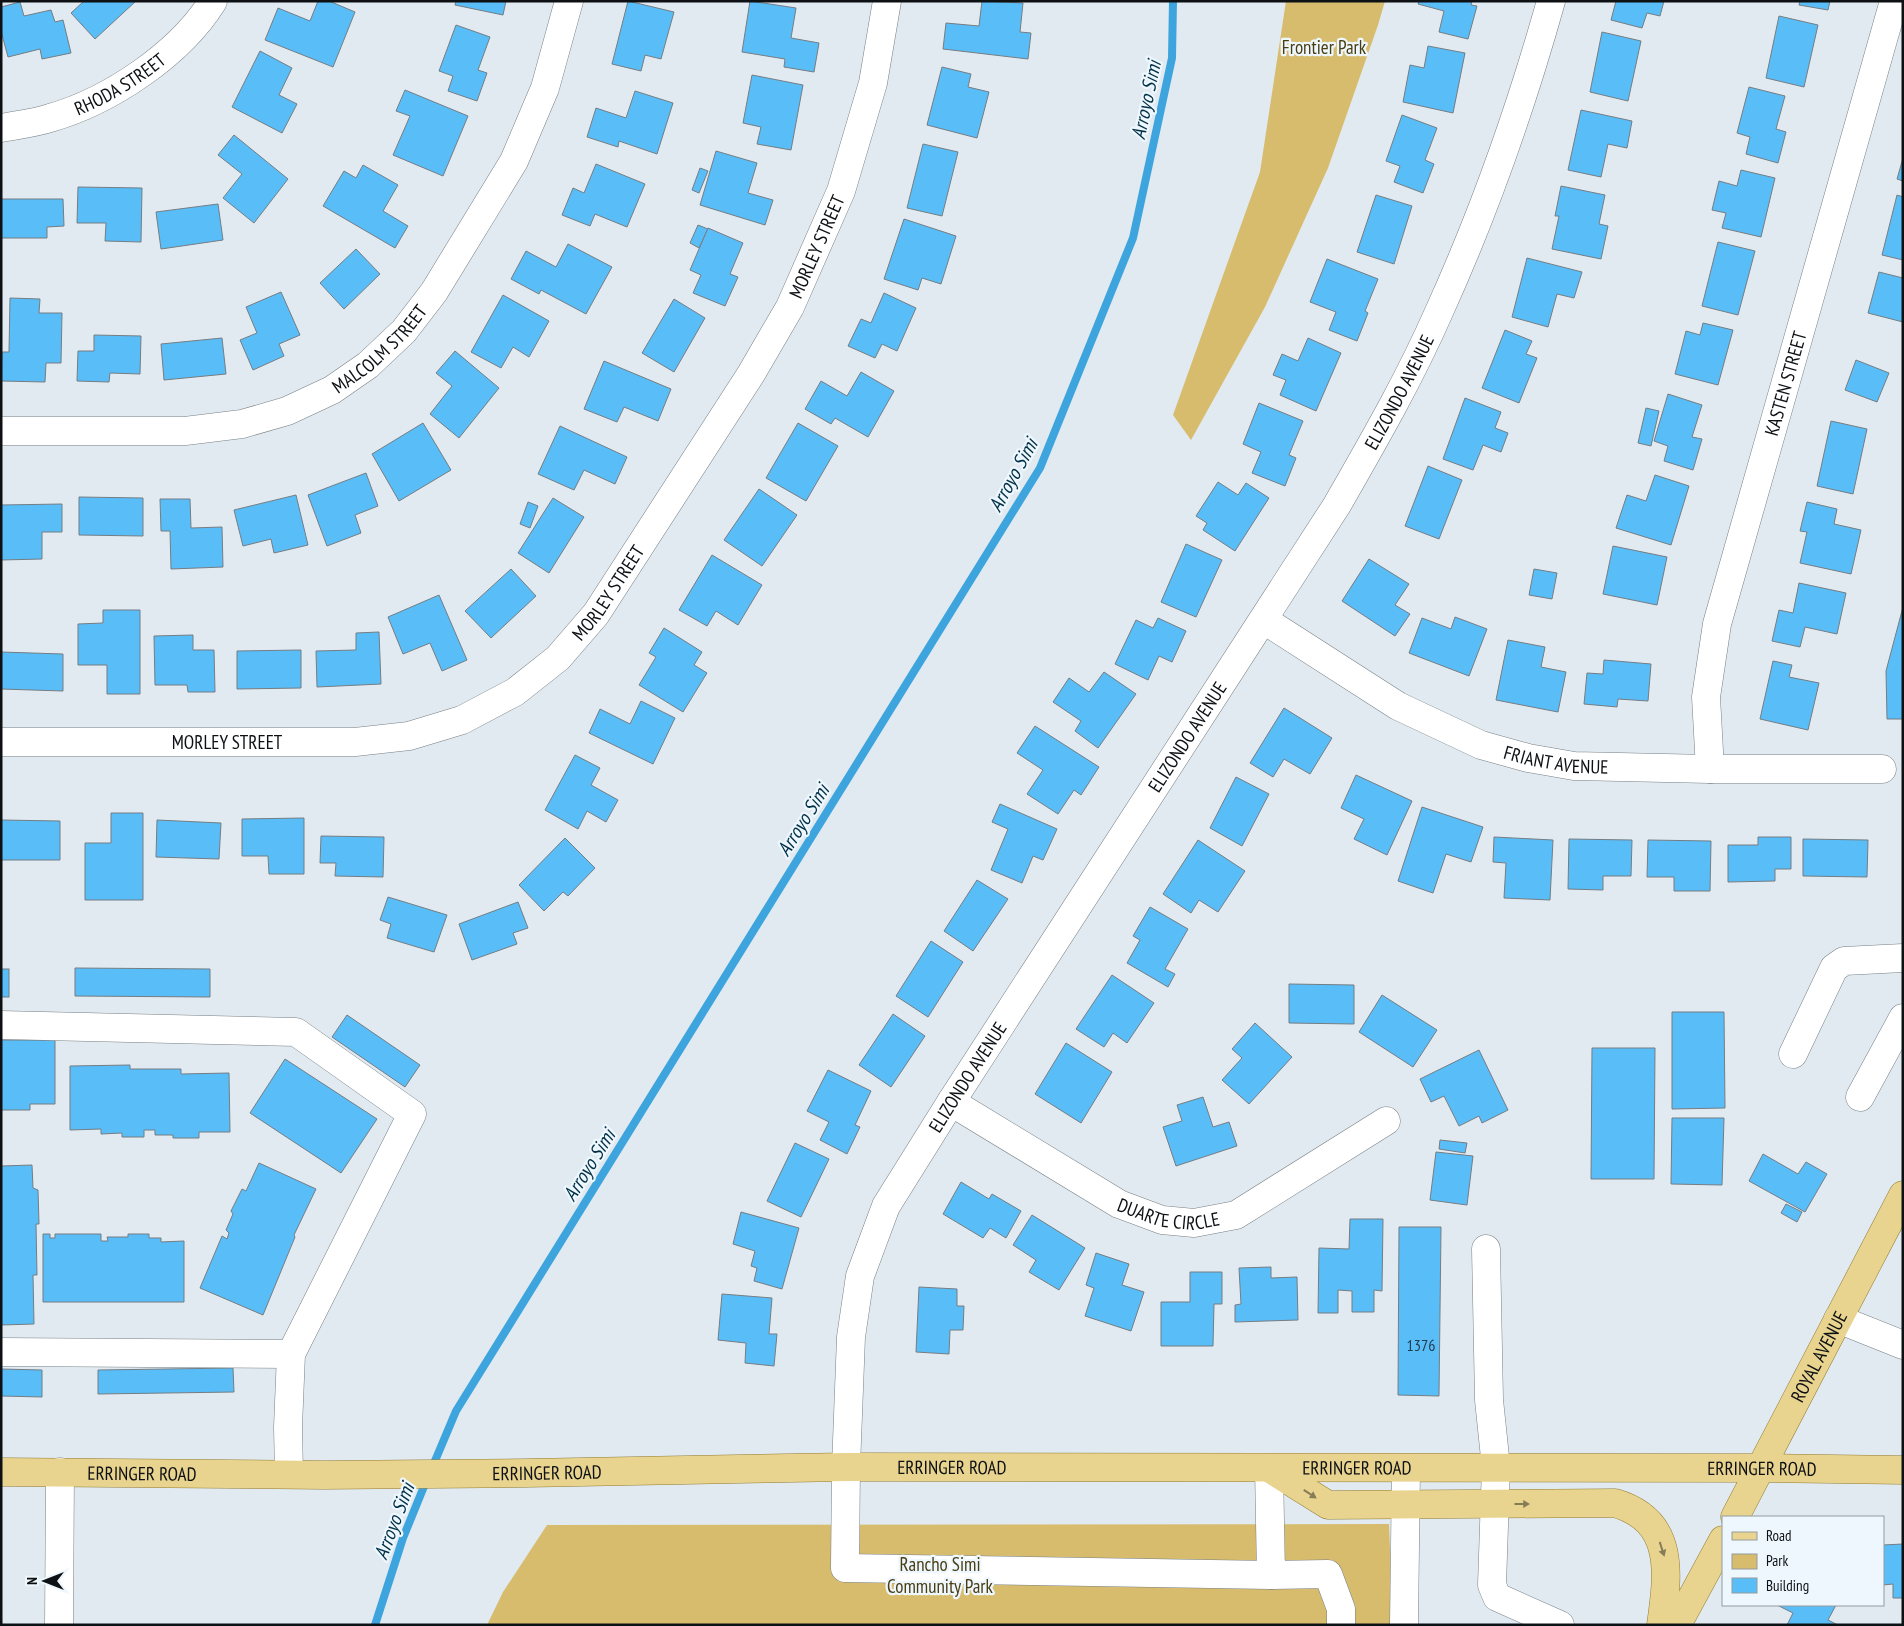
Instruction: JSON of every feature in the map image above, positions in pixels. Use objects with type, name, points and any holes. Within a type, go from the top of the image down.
[{"type":"main road","name":"ROYAL AVENUE","points":[[1736,1516],[1762,1468],[1790,1408],[1838,1319],[1895,1228],[1903,1194]]},
{"type":"main road","name":"ERRINGER ROAD","points":[[1,1472],[527,1473],[846,1467],[1496,1467],[1903,1470]]},
{"type":"main road","points":[[1269,1468],[1328,1505],[1615,1504],[1631,1508],[1650,1523],[1664,1550],[1666,1587],[1661,1625]]},
{"type":"main road","points":[[1677,1625],[1722,1542]]},
{"type":"street","name":"RHODA STREET","points":[[1,128],[50,118],[91,103],[140,75],[175,46],[213,1]]},
{"type":"street","name":"MALCOLM STREET","points":[[1,431],[185,431],[242,424],[288,411],[332,390],[368,365],[404,331],[434,292],[514,161],[545,88],[569,1]]},
{"type":"street","name":"MORLEY STREET","points":[[1,742],[355,742],[409,736],[462,720],[515,692],[558,658],[596,614],[751,374],[790,307],[841,191],[873,83],[887,1]]},
{"type":"street","name":"ELIZONDO AVENUE","points":[[1271,1575],[845,1568],[846,1467],[851,1337],[860,1276],[886,1206],[951,1102],[1264,620],[1347,488],[1389,414],[1438,315],[1485,203],[1537,50],[1551,1]]},
{"type":"street","name":"KASTEN STREET","points":[[1710,769],[1706,697],[1717,624],[1894,1]]},
{"type":"street","name":"FRIANT AVENUE","points":[[1264,620],[1398,706],[1481,745],[1528,758],[1574,766],[1710,769],[1882,769]]},
{"type":"street","points":[[1793,1054],[1834,968],[1844,961],[1903,958]]},
{"type":"street","points":[[1860,1097],[1903,1018]]},
{"type":"street","points":[[1,1025],[296,1032],[412,1114],[291,1354],[288,1426],[289,1474]]},
{"type":"street","name":"DUARTE CIRCLE","points":[[951,1102],[1119,1204],[1162,1220],[1194,1223],[1236,1215],[1386,1121]]},
{"type":"street","points":[[1486,1249],[1489,1400],[1496,1467],[1492,1585],[1497,1597],[1560,1625]]},
{"type":"street","points":[[1838,1319],[1903,1345]]},
{"type":"street","points":[[1,1352],[291,1354]]},
{"type":"street","points":[[1269,1468],[1271,1575],[1328,1574],[1341,1608],[1341,1625]]},
{"type":"street","points":[[1404,1625],[1406,1468]]},
{"type":"street","points":[[59,1625],[60,1472]]},
{"type":"green space","name":"Frontier Park","points":[[1286,1],[1385,1],[1328,168],[1265,307],[1191,440],[1173,415],[1260,172]]},
{"type":"green space","name":"Rancho Simi Community Park","points":[[1389,1524],[1393,1625],[487,1625],[503,1592],[547,1525]]},
{"type":"building","points":[[84,1],[136,1],[95,39],[71,13]]},
{"type":"building","points":[[318,1],[329,1],[355,12],[333,67],[265,40],[278,8],[310,21]]},
{"type":"building","points":[[456,1],[506,1],[503,15],[455,5]]},
{"type":"building","points":[[628,1],[674,12],[661,59],[645,55],[641,71],[612,64]]},
{"type":"building","points":[[750,1],[796,8],[791,38],[819,43],[814,72],[784,67],[785,59],[742,52]]},
{"type":"building","points":[[982,1],[1023,3],[1020,32],[1031,33],[1028,59],[943,49],[946,23],[979,26]]},
{"type":"building","points":[[1419,1],[1472,1],[1471,5],[1477,6],[1468,39],[1439,32],[1444,11],[1418,4]]},
{"type":"building","points":[[1616,1],[1664,1],[1660,16],[1647,13],[1642,28],[1611,20]]},
{"type":"building","points":[[1800,1],[1830,1],[1828,10],[1799,5]]},
{"type":"building","points":[[20,2],[24,16],[51,10],[55,22],[63,20],[71,53],[42,59],[40,49],[8,57],[1,31],[1,7]]},
{"type":"building","points":[[1779,16],[1818,25],[1804,87],[1766,78]]},
{"type":"building","points":[[456,25],[490,37],[478,70],[487,73],[477,101],[448,91],[453,76],[439,71]]},
{"type":"building","points":[[1602,32],[1641,41],[1628,101],[1590,92]]},
{"type":"building","points":[[1428,46],[1465,53],[1453,113],[1403,102],[1410,65],[1424,68]]},
{"type":"building","points":[[260,51],[292,68],[279,95],[297,104],[282,133],[232,107]]},
{"type":"building","points":[[942,67],[971,74],[968,87],[989,92],[977,138],[927,125]]},
{"type":"building","points":[[752,75],[803,85],[791,150],[757,144],[761,127],[743,123]]},
{"type":"building","points":[[1749,87],[1785,96],[1776,129],[1786,132],[1778,163],[1746,154],[1750,137],[1737,133]]},
{"type":"building","points":[[405,90],[468,116],[443,176],[393,155],[410,116],[396,111]]},
{"type":"building","points":[[635,91],[673,103],[657,154],[619,141],[618,147],[587,137],[596,108],[626,118]]},
{"type":"building","points":[[1581,110],[1632,121],[1627,148],[1608,144],[1601,177],[1568,170]]},
{"type":"building","points":[[1402,115],[1437,128],[1425,160],[1434,164],[1423,193],[1394,182],[1400,166],[1386,161]]},
{"type":"building","points":[[234,135],[288,179],[254,223],[223,198],[242,174],[218,155]]},
{"type":"building","points":[[923,144],[958,152],[942,216],[907,208]]},
{"type":"building","points":[[716,151],[757,163],[748,193],[773,200],[765,225],[700,205]]},
{"type":"building","points":[[1903,158],[1903,181],[1897,179]]},
{"type":"building","points":[[596,164],[645,184],[627,227],[595,214],[590,226],[562,215],[573,188],[584,193]]},
{"type":"building","points":[[363,165],[398,185],[383,211],[408,226],[395,248],[323,206],[344,171],[356,178]]},
{"type":"building","points":[[700,168],[708,171],[699,193],[692,190]]},
{"type":"building","points":[[1741,170],[1775,178],[1761,237],[1722,228],[1726,213],[1712,210],[1719,181],[1737,186]]},
{"type":"building","points":[[1561,186],[1605,195],[1599,224],[1608,226],[1601,259],[1552,249],[1559,216],[1555,216]]},
{"type":"building","points":[[78,187],[142,188],[141,242],[105,241],[106,223],[77,223]]},
{"type":"building","points":[[1376,195],[1412,206],[1394,264],[1357,252]]},
{"type":"building","points":[[1897,195],[1903,197],[1903,260],[1882,255]]},
{"type":"building","points":[[1,199],[63,199],[64,226],[47,227],[47,238],[1,238]]},
{"type":"building","points":[[218,204],[223,240],[161,249],[156,212]]},
{"type":"building","points":[[904,219],[956,236],[941,284],[922,278],[918,290],[884,279]]},
{"type":"building","points":[[698,225],[708,229],[699,248],[690,243]]},
{"type":"building","points":[[708,228],[743,243],[730,274],[738,277],[725,306],[693,293],[701,275],[690,270]]},
{"type":"building","points":[[1718,242],[1755,251],[1738,315],[1702,306]]},
{"type":"building","points":[[568,244],[612,267],[586,314],[541,290],[539,294],[511,279],[526,251],[556,267]]},
{"type":"building","points":[[356,249],[380,274],[344,309],[320,283]]},
{"type":"building","points":[[1527,258],[1582,272],[1574,298],[1557,294],[1548,327],[1512,317]]},
{"type":"building","points":[[1327,259],[1378,279],[1365,311],[1368,313],[1357,341],[1329,330],[1336,312],[1310,302]]},
{"type":"building","points":[[1879,272],[1903,278],[1903,322],[1868,313]]},
{"type":"building","points":[[281,292],[300,335],[279,344],[284,356],[253,370],[240,340],[257,333],[246,307]]},
{"type":"building","points":[[884,293],[916,308],[897,351],[882,344],[875,358],[848,346],[861,319],[871,323]]},
{"type":"building","points":[[503,295],[549,321],[529,357],[513,347],[501,368],[471,352]]},
{"type":"building","points":[[10,298],[40,299],[39,313],[62,313],[61,363],[46,363],[45,382],[1,381],[2,352],[9,352]]},
{"type":"building","points":[[674,299],[705,318],[674,372],[642,353]]},
{"type":"building","points":[[1703,323],[1733,330],[1718,385],[1675,374],[1686,331],[1700,335]]},
{"type":"building","points":[[1505,330],[1532,341],[1526,354],[1537,358],[1519,403],[1482,388]]},
{"type":"building","points":[[94,335],[141,336],[140,374],[110,373],[109,382],[77,381],[78,351],[94,351]]},
{"type":"building","points":[[222,338],[226,374],[164,380],[161,344]]},
{"type":"building","points":[[1308,338],[1341,353],[1316,411],[1280,395],[1286,380],[1273,375],[1282,354],[1298,361]]},
{"type":"building","points":[[455,351],[499,388],[459,438],[430,414],[452,386],[436,373]]},
{"type":"building","points":[[1856,360],[1889,373],[1877,402],[1845,390]]},
{"type":"building","points":[[604,361],[671,389],[658,421],[624,407],[617,422],[584,409]]},
{"type":"building","points":[[861,372],[894,391],[868,437],[835,418],[831,424],[805,409],[821,381],[847,396]]},
{"type":"building","points":[[1668,394],[1702,405],[1692,437],[1702,439],[1693,470],[1664,461],[1668,446],[1654,441]]},
{"type":"building","points":[[1465,398],[1501,412],[1495,428],[1508,433],[1501,452],[1483,445],[1473,470],[1443,459]]},
{"type":"building","points":[[1259,403],[1303,421],[1289,455],[1296,458],[1285,486],[1252,473],[1261,452],[1243,444]]},
{"type":"building","points":[[1646,408],[1659,411],[1651,446],[1638,443]]},
{"type":"building","points":[[1831,421],[1867,429],[1853,494],[1817,486]]},
{"type":"building","points":[[423,423],[451,470],[399,501],[372,454]]},
{"type":"building","points":[[798,423],[838,446],[806,501],[766,478]]},
{"type":"building","points":[[560,426],[627,457],[615,484],[584,470],[574,490],[538,474]]},
{"type":"building","points":[[1428,466],[1462,480],[1439,539],[1405,526]]},
{"type":"building","points":[[366,473],[378,506],[355,515],[361,533],[327,546],[308,495]]},
{"type":"building","points":[[1655,475],[1689,486],[1671,545],[1616,528],[1627,495],[1646,501]]},
{"type":"building","points":[[1218,482],[1238,495],[1246,483],[1269,498],[1235,551],[1203,530],[1207,523],[1196,516]]},
{"type":"building","points":[[759,489],[797,515],[762,566],[724,540]]},
{"type":"building","points":[[296,495],[308,545],[274,553],[271,539],[243,546],[234,510]]},
{"type":"building","points":[[79,497],[143,498],[143,536],[79,535]]},
{"type":"building","points":[[553,498],[584,517],[549,573],[518,553]]},
{"type":"building","points":[[160,499],[190,499],[191,528],[222,527],[223,567],[171,569],[170,531],[161,531]]},
{"type":"building","points":[[528,502],[538,506],[530,528],[520,524]]},
{"type":"building","points":[[1807,502],[1837,509],[1834,524],[1861,530],[1851,574],[1800,563],[1807,532],[1800,531]]},
{"type":"building","points":[[62,504],[62,532],[42,532],[42,559],[1,560],[1,505]]},
{"type":"building","points":[[1186,544],[1222,560],[1196,617],[1161,602]]},
{"type":"building","points":[[1613,546],[1667,557],[1657,605],[1603,594]]},
{"type":"building","points":[[712,555],[762,585],[738,625],[716,611],[707,626],[679,610]]},
{"type":"building","points":[[1369,559],[1409,584],[1395,605],[1410,614],[1395,636],[1342,601]]},
{"type":"building","points":[[511,569],[536,596],[491,638],[465,611]]},
{"type":"building","points":[[1534,569],[1557,573],[1552,599],[1529,595]]},
{"type":"building","points":[[1799,583],[1846,593],[1837,634],[1805,627],[1800,647],[1772,641],[1779,610],[1793,613]]},
{"type":"building","points":[[439,595],[467,660],[442,671],[430,643],[403,654],[388,617]]},
{"type":"building","points":[[1903,607],[1903,719],[1887,719],[1886,671]]},
{"type":"building","points":[[103,610],[140,610],[140,694],[107,694],[107,665],[78,665],[78,624],[103,623]]},
{"type":"building","points":[[1455,617],[1487,629],[1469,676],[1409,653],[1422,618],[1451,629]]},
{"type":"building","points":[[1158,618],[1186,631],[1172,662],[1159,656],[1148,680],[1115,664],[1136,620],[1153,628]]},
{"type":"building","points":[[664,628],[702,652],[694,665],[707,673],[683,712],[639,685],[656,657],[649,653]]},
{"type":"building","points":[[379,632],[381,684],[317,687],[316,651],[356,650],[356,633]]},
{"type":"building","points":[[193,635],[193,650],[214,650],[215,692],[188,692],[187,685],[155,685],[154,636]]},
{"type":"building","points":[[1508,640],[1545,647],[1541,667],[1566,672],[1558,712],[1496,700]]},
{"type":"building","points":[[301,650],[301,688],[237,689],[237,651]]},
{"type":"building","points":[[1,652],[63,654],[63,691],[1,689]]},
{"type":"building","points":[[1604,660],[1651,664],[1648,701],[1618,699],[1617,707],[1584,704],[1587,673],[1603,674]]},
{"type":"building","points":[[1773,661],[1792,665],[1789,677],[1819,683],[1808,730],[1760,719]]},
{"type":"building","points":[[1104,672],[1136,694],[1098,748],[1075,731],[1081,721],[1053,702],[1069,678],[1089,692]]},
{"type":"building","points":[[641,701],[675,718],[653,764],[589,733],[600,709],[630,724]]},
{"type":"building","points":[[1284,708],[1332,738],[1310,774],[1284,759],[1273,777],[1250,763]]},
{"type":"building","points":[[1035,726],[1099,767],[1081,795],[1074,790],[1058,814],[1027,794],[1043,770],[1017,753]]},
{"type":"building","points":[[575,755],[600,768],[591,785],[618,800],[606,822],[587,811],[578,829],[545,810]]},
{"type":"building","points":[[1356,775],[1412,801],[1387,855],[1354,839],[1364,819],[1341,808]]},
{"type":"building","points":[[1236,777],[1269,794],[1242,846],[1210,828]]},
{"type":"building","points":[[1000,804],[1057,829],[1043,860],[1033,856],[1022,883],[991,870],[1008,829],[992,822]]},
{"type":"building","points":[[1422,807],[1483,827],[1471,862],[1446,854],[1433,893],[1398,881]]},
{"type":"building","points":[[111,813],[143,813],[143,900],[85,900],[85,843],[111,843]]},
{"type":"building","points":[[304,818],[304,874],[269,874],[268,856],[242,856],[242,819]]},
{"type":"building","points":[[1,820],[60,821],[60,860],[1,860]]},
{"type":"building","points":[[157,820],[221,823],[219,859],[156,857]]},
{"type":"building","points":[[321,836],[384,837],[383,877],[335,876],[336,863],[320,863]]},
{"type":"building","points":[[1494,837],[1553,840],[1550,900],[1504,898],[1506,863],[1493,862]]},
{"type":"building","points":[[1758,837],[1791,837],[1791,869],[1775,869],[1775,881],[1728,882],[1728,845],[1758,845]]},
{"type":"building","points":[[565,838],[595,868],[568,896],[563,892],[544,911],[519,885]]},
{"type":"building","points":[[1569,839],[1632,840],[1631,876],[1603,876],[1603,890],[1568,889]]},
{"type":"building","points":[[1803,839],[1868,840],[1867,877],[1803,876]]},
{"type":"building","points":[[1198,840],[1245,871],[1218,912],[1199,900],[1191,913],[1163,894]]},
{"type":"building","points":[[1648,840],[1711,841],[1710,891],[1674,891],[1674,877],[1647,877]]},
{"type":"building","points":[[977,880],[1008,899],[973,951],[944,931]]},
{"type":"building","points":[[388,897],[447,915],[434,952],[387,938],[391,924],[380,920]]},
{"type":"building","points":[[518,902],[528,928],[513,933],[517,944],[472,960],[459,924]]},
{"type":"building","points":[[1150,907],[1188,929],[1165,969],[1175,974],[1168,987],[1127,963],[1140,940],[1133,936]]},
{"type":"building","points":[[931,941],[963,962],[928,1017],[896,996]]},
{"type":"building","points":[[75,968],[210,969],[210,997],[75,996]]},
{"type":"building","points":[[1,969],[9,969],[9,997],[1,997]]},
{"type":"building","points":[[1112,975],[1154,1003],[1127,1043],[1113,1033],[1104,1047],[1076,1029]]},
{"type":"building","points":[[1289,984],[1354,985],[1354,1024],[1289,1023]]},
{"type":"building","points":[[1382,995],[1437,1030],[1413,1067],[1359,1032]]},
{"type":"building","points":[[1672,1012],[1724,1012],[1725,1108],[1672,1109]]},
{"type":"building","points":[[893,1014],[925,1036],[891,1087],[859,1065]]},
{"type":"building","points":[[347,1015],[420,1065],[405,1087],[332,1037]]},
{"type":"building","points":[[1255,1023],[1292,1057],[1249,1104],[1222,1080],[1242,1058],[1232,1049]]},
{"type":"building","points":[[1,1040],[55,1040],[55,1104],[30,1104],[30,1110],[1,1110]]},
{"type":"building","points":[[1066,1043],[1112,1072],[1081,1123],[1035,1094]]},
{"type":"building","points":[[1592,1048],[1655,1048],[1654,1179],[1591,1179]]},
{"type":"building","points":[[1479,1050],[1508,1110],[1482,1123],[1479,1116],[1459,1126],[1444,1096],[1431,1102],[1420,1079]]},
{"type":"building","points":[[285,1059],[377,1119],[341,1173],[250,1113]]},
{"type":"building","points":[[130,1065],[130,1069],[181,1069],[181,1074],[229,1073],[230,1132],[199,1132],[199,1138],[173,1138],[173,1135],[155,1135],[155,1130],[144,1130],[144,1137],[122,1137],[122,1133],[101,1134],[101,1129],[70,1130],[70,1066]]},
{"type":"building","points":[[828,1070],[871,1091],[855,1125],[860,1127],[847,1154],[820,1140],[829,1122],[807,1111]]},
{"type":"building","points":[[1203,1097],[1213,1127],[1229,1122],[1237,1146],[1176,1166],[1163,1127],[1182,1121],[1177,1105]]},
{"type":"building","points":[[1672,1118],[1724,1118],[1722,1185],[1671,1184]]},
{"type":"building","points":[[1440,1140],[1467,1143],[1465,1153],[1439,1149]]},
{"type":"building","points":[[795,1143],[829,1159],[801,1217],[767,1201]]},
{"type":"building","points":[[1436,1152],[1473,1156],[1467,1205],[1430,1200]]},
{"type":"building","points":[[1763,1154],[1798,1174],[1806,1162],[1827,1174],[1805,1212],[1749,1181]]},
{"type":"building","points":[[259,1163],[316,1189],[294,1235],[295,1237],[263,1315],[200,1288],[222,1236],[227,1239],[229,1233],[226,1230],[233,1214],[231,1211],[242,1189],[246,1191]]},
{"type":"building","points":[[32,1165],[33,1188],[38,1190],[39,1224],[36,1224],[37,1275],[33,1275],[34,1324],[1,1325],[1,1166]]},
{"type":"building","points":[[961,1182],[989,1199],[992,1194],[1021,1211],[1006,1238],[990,1228],[983,1238],[943,1214]]},
{"type":"building","points":[[1786,1204],[1802,1212],[1797,1222],[1781,1213]]},
{"type":"building","points":[[741,1212],[799,1228],[782,1289],[754,1281],[757,1268],[751,1266],[755,1251],[733,1244]]},
{"type":"building","points":[[1032,1215],[1085,1248],[1059,1290],[1029,1272],[1036,1260],[1013,1245]]},
{"type":"building","points":[[1350,1219],[1383,1219],[1382,1291],[1374,1290],[1374,1312],[1352,1312],[1352,1291],[1338,1290],[1338,1313],[1318,1313],[1319,1248],[1349,1249]]},
{"type":"building","points":[[1399,1227],[1441,1227],[1439,1396],[1398,1395]]},
{"type":"building","points":[[43,1234],[50,1234],[50,1238],[55,1238],[55,1234],[101,1234],[101,1241],[108,1241],[107,1237],[149,1234],[149,1238],[161,1238],[161,1242],[184,1241],[184,1302],[43,1302]]},
{"type":"building","points":[[1096,1253],[1129,1264],[1122,1285],[1144,1292],[1131,1331],[1085,1316],[1094,1288],[1086,1285]]},
{"type":"building","points":[[1271,1267],[1271,1278],[1297,1277],[1298,1320],[1235,1322],[1235,1305],[1241,1304],[1239,1268]]},
{"type":"building","points":[[1190,1272],[1222,1272],[1222,1304],[1214,1304],[1213,1346],[1161,1346],[1161,1302],[1190,1302]]},
{"type":"building","points":[[919,1287],[957,1289],[957,1306],[964,1306],[963,1330],[950,1330],[949,1354],[916,1352]]},
{"type":"building","points":[[722,1294],[772,1298],[769,1334],[777,1334],[774,1366],[745,1363],[746,1343],[718,1340]]},
{"type":"building","points":[[233,1368],[234,1392],[98,1394],[98,1370]]},
{"type":"building","points":[[1,1369],[42,1370],[42,1397],[1,1396]]},
{"type":"building","points":[[1903,1544],[1903,1598],[1893,1598],[1893,1584],[1884,1585],[1884,1545]]},
{"type":"building","points":[[1779,1606],[1835,1606],[1828,1620],[1838,1625],[1787,1625],[1793,1613]]},
{"type":"waterway","name":"Arroyo Simi","points":[[432,1468],[456,1411],[1040,468],[1133,238],[1172,58],[1173,1]]},
{"type":"waterway","name":"Arroyo Simi","points":[[375,1625],[403,1538],[427,1479]]}]
